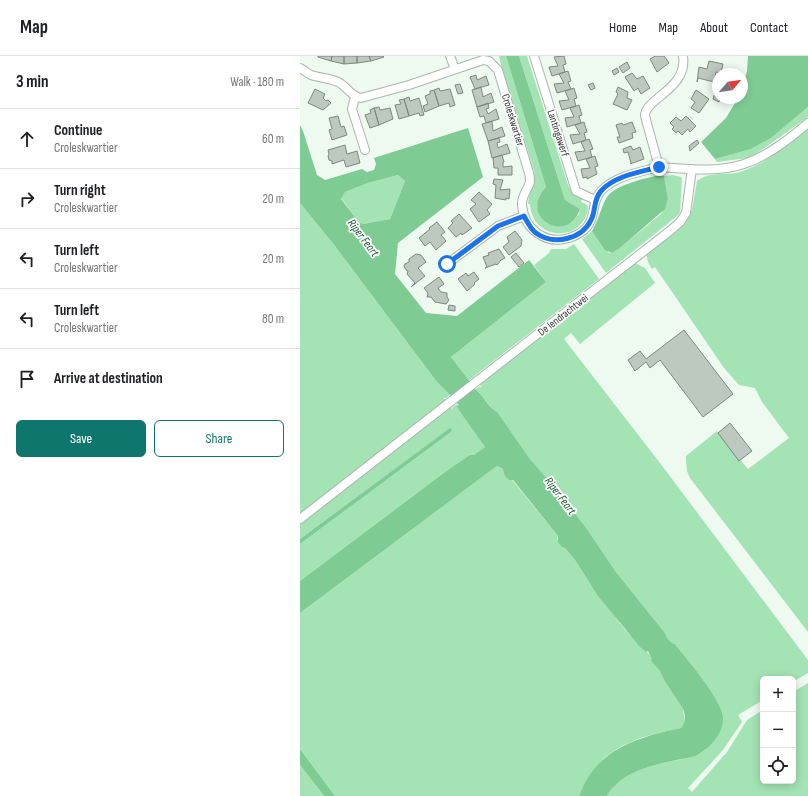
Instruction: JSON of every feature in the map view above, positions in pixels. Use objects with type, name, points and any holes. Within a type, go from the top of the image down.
[{"type":"street","points":[[450,56],[454,69]]},
{"type":"street","name":"Lantingawerf","points":[[534,56],[576,191],[595,200]]},
{"type":"street","points":[[659,167],[645,116],[645,111],[673,86],[681,72],[683,56]]},
{"type":"street","name":"Croleskwartier","points":[[355,97],[361,98],[380,93],[483,60],[489,61],[498,70],[530,173],[530,181],[522,203],[524,216]]},
{"type":"street","points":[[300,68],[311,75],[338,82],[345,86],[355,97],[352,109],[365,150]]},
{"type":"street","points":[[447,264],[498,226],[524,216],[535,233],[548,239],[562,240],[576,236],[586,228],[592,219],[595,200],[601,191],[613,182],[632,174],[659,167],[713,170],[743,164],[754,160],[777,147],[808,123]]},
{"type":"street","name":"De Iendrachtwei","points":[[300,519],[447,404],[475,384],[680,222],[686,213],[692,170]]},
{"type":"shaded area","points":[[499,56],[506,56],[546,187],[539,196],[537,208],[572,222],[579,214],[580,209],[565,200],[519,56],[527,56],[568,185],[571,191],[582,199],[581,202],[586,204],[588,207],[585,219],[578,227],[569,232],[559,233],[548,231],[539,226],[533,217],[530,204],[528,204],[534,180],[534,171]]},
{"type":"shaded area","points":[[808,107],[808,117],[748,158],[717,162],[715,159],[751,149],[771,138]]},
{"type":"shaded area","points":[[808,128],[808,632],[690,478],[687,471],[686,461],[686,456],[717,431],[748,469],[789,438],[762,402],[755,388],[739,385],[724,368],[655,267],[652,269],[648,262],[646,253],[687,219],[692,210],[697,181],[707,176],[734,173],[750,169],[776,153]]},
{"type":"shaded area","points":[[398,175],[405,181],[390,219],[363,224],[359,222],[341,198],[345,192],[368,183]]},
{"type":"shaded area","points":[[673,175],[681,177],[682,179],[680,212],[606,273],[582,239],[592,231],[609,253],[612,253],[620,248],[661,214],[668,199],[664,176]]},
{"type":"shaded area","points":[[300,203],[335,246],[437,382],[450,395],[443,398],[446,400],[300,514]]},
{"type":"shaded area","points":[[574,244],[599,279],[468,381],[451,357],[546,282],[534,265],[549,253],[551,249],[566,249]]},
{"type":"shaded area","points":[[635,263],[645,268],[655,283],[580,344],[571,333],[564,339],[660,463],[808,660],[808,673],[796,680],[796,676],[760,676],[760,702],[738,715],[742,722],[723,750],[688,788],[692,792],[727,752],[747,720],[760,712],[760,784],[796,784],[796,690],[808,683],[808,796],[607,796],[620,781],[629,775],[658,764],[698,755],[704,751],[721,727],[722,716],[705,682],[675,644],[669,640],[616,572],[587,529],[530,459],[498,413],[494,411],[479,392],[475,390],[482,387],[479,384]]},
{"type":"shaded area","points":[[457,404],[485,447],[441,475],[300,581],[300,544],[451,432],[449,429],[300,539],[300,523],[451,406],[452,410]]},
{"type":"shaded area","points":[[497,466],[503,469],[558,536],[557,539],[575,560],[591,585],[625,630],[651,656],[652,659],[650,660],[660,671],[664,680],[683,709],[685,721],[684,725],[675,730],[640,738],[614,751],[604,758],[582,788],[579,796],[335,796],[300,749],[300,613]]},
{"type":"shaded area","points":[[300,765],[323,795],[324,796],[300,796]]},
{"type":"water","points":[[506,56],[519,56],[565,200],[580,209],[574,220],[566,225],[556,226],[548,223],[541,217],[537,208],[539,198],[546,187]]},
{"type":"water","points":[[748,56],[808,56],[808,107],[771,138],[751,149],[715,159],[701,142],[726,118],[734,104],[748,104]]},
{"type":"water","name":"Riper Feart","points":[[300,125],[317,175],[325,180],[362,169],[367,172],[374,170],[376,164],[374,158],[468,128],[483,177],[398,243],[395,274],[426,313],[457,316],[529,260],[546,282],[451,357],[475,389],[491,408],[498,413],[530,459],[587,529],[616,572],[669,640],[675,644],[688,659],[710,690],[721,709],[723,723],[715,740],[701,753],[696,756],[659,764],[634,772],[614,786],[607,796],[579,796],[585,782],[593,771],[612,753],[623,746],[649,736],[681,728],[685,721],[685,714],[660,671],[650,660],[652,659],[648,651],[646,652],[640,647],[598,596],[575,560],[558,542],[558,536],[513,480],[509,480],[505,476],[503,469],[497,466],[300,613],[300,581],[441,475],[470,455],[474,455],[485,447],[459,410],[457,406],[459,405],[437,382],[335,246],[300,203]],"holes":[[[398,175],[405,181],[390,219],[363,224],[359,222],[341,199],[345,192],[368,183]]]},
{"type":"water","points":[[656,176],[664,176],[668,199],[665,209],[620,248],[612,253],[605,250],[592,231],[607,197],[616,189],[623,186]]},
{"type":"water","points":[[450,428],[452,430],[451,432],[300,544],[300,539]]},
{"type":"water","points":[[300,749],[335,796],[324,796],[300,765]]},
{"type":"building","points":[[318,56],[332,56],[331,61]]},
{"type":"building","points":[[332,56],[344,56],[344,64],[331,61]]},
{"type":"building","points":[[344,56],[357,56],[357,63],[344,64]]},
{"type":"building","points":[[357,56],[369,56],[371,61],[357,63]]},
{"type":"building","points":[[369,56],[383,56],[384,57],[371,61]]},
{"type":"building","points":[[564,56],[566,64],[563,65],[565,72],[552,76],[549,67],[558,66],[554,57]]},
{"type":"building","points":[[655,56],[664,56],[669,63],[657,72],[650,59]]},
{"type":"building","points":[[709,61],[723,64],[722,68],[712,68],[712,82],[698,78],[697,82],[699,67],[707,69]]},
{"type":"building","points":[[627,62],[630,68],[623,73],[619,67]]},
{"type":"building","points":[[617,68],[619,72],[614,75],[612,71]]},
{"type":"building","points":[[568,71],[571,81],[568,82],[571,89],[557,93],[554,84],[564,83],[559,74]]},
{"type":"building","points":[[632,73],[637,79],[643,76],[650,88],[641,94],[638,88],[634,91],[625,77]]},
{"type":"building","points":[[476,75],[477,80],[486,76],[489,85],[475,89],[470,77]]},
{"type":"building","points":[[593,83],[595,88],[591,90],[588,85]]},
{"type":"building","points":[[460,84],[463,93],[458,94],[455,85]]},
{"type":"building","points":[[481,87],[483,97],[491,93],[494,102],[477,107],[472,90]]},
{"type":"building","points":[[618,87],[628,92],[627,98],[632,100],[627,110],[613,104],[618,94],[616,92]]},
{"type":"building","points":[[439,88],[440,91],[450,89],[455,105],[450,107],[449,103],[439,106],[434,90]]},
{"type":"building","points":[[574,88],[577,98],[574,99],[576,106],[562,110],[559,101],[569,100],[565,91]]},
{"type":"building","points":[[315,89],[325,94],[323,98],[331,103],[323,110],[308,103]]},
{"type":"building","points":[[434,90],[439,106],[425,112],[423,106],[428,104],[425,96],[430,94],[430,91]]},
{"type":"building","points":[[696,90],[709,99],[699,113],[691,108],[695,102],[691,99]]},
{"type":"building","points":[[409,97],[410,101],[419,98],[424,115],[420,116],[419,113],[409,116],[404,99]]},
{"type":"building","points":[[404,99],[409,116],[399,119],[395,105],[401,104],[399,100]]},
{"type":"building","points":[[488,103],[489,108],[486,109],[488,114],[496,109],[499,119],[486,123],[484,116],[480,117],[477,107]]},
{"type":"building","points":[[579,105],[582,115],[579,116],[581,123],[567,127],[565,118],[574,117],[570,108]]},
{"type":"building","points":[[379,107],[380,110],[390,108],[393,119],[379,125],[374,108]]},
{"type":"building","points":[[374,108],[379,125],[370,128],[365,115],[371,113],[370,110]]},
{"type":"building","points":[[338,116],[341,127],[344,126],[347,135],[332,140],[329,130],[332,129],[329,118]]},
{"type":"building","points":[[686,116],[696,126],[690,132],[688,129],[682,135],[678,131],[676,133],[672,129],[674,127],[670,123],[676,117],[681,121]]},
{"type":"building","points":[[492,121],[493,131],[502,127],[505,136],[488,141],[482,124]]},
{"type":"building","points":[[584,122],[587,132],[584,133],[586,140],[573,144],[570,135],[580,134],[575,125]]},
{"type":"building","points":[[632,122],[636,132],[632,133],[633,138],[619,143],[617,137],[620,137],[616,125],[622,123],[623,125]]},
{"type":"building","points":[[499,138],[500,142],[497,143],[498,148],[507,144],[510,153],[492,158],[488,141]]},
{"type":"building","points":[[589,139],[593,149],[590,150],[592,157],[578,161],[575,152],[585,151],[581,142]]},
{"type":"building","points":[[697,140],[699,143],[690,151],[689,146]]},
{"type":"building","points":[[345,145],[347,154],[357,151],[360,163],[346,167],[344,160],[332,164],[332,161],[329,160],[328,150]]},
{"type":"building","points":[[631,146],[633,150],[640,147],[644,159],[630,164],[628,152],[624,153],[623,149]]},
{"type":"building","points":[[502,155],[504,162],[503,167],[512,166],[512,175],[498,175],[498,168],[494,168],[493,158]]},
{"type":"building","points":[[595,156],[598,166],[595,167],[597,174],[587,179],[587,177],[583,178],[581,169],[590,168],[586,159]]},
{"type":"building","points":[[494,179],[503,180],[500,190],[510,189],[509,199],[506,198],[506,200],[495,198],[496,185],[493,184]]},
{"type":"building","points":[[479,192],[492,204],[487,210],[490,214],[479,222],[470,209],[476,204],[471,200]]},
{"type":"building","points":[[459,214],[472,228],[456,237],[448,228],[453,223],[451,221]]},
{"type":"building","points":[[437,222],[445,232],[441,235],[446,241],[436,250],[430,242],[425,246],[419,238]]},
{"type":"building","points":[[515,231],[522,240],[521,246],[509,255],[503,247],[509,242],[507,237]]},
{"type":"building","points":[[499,249],[505,258],[497,265],[496,264],[485,268],[487,267],[483,257],[489,255],[488,253]]},
{"type":"building","points":[[516,253],[524,263],[519,267],[511,257]]},
{"type":"building","points":[[416,254],[421,255],[426,262],[418,268],[425,276],[411,287],[415,283],[407,274],[408,271],[404,266],[409,262],[409,259]]},
{"type":"building","points":[[474,272],[479,279],[467,291],[458,279],[466,273],[468,276]]},
{"type":"building","points":[[439,277],[444,284],[438,288],[441,292],[447,293],[449,300],[446,304],[435,302],[431,297],[427,297],[428,293],[424,288]]},
{"type":"building","points":[[449,305],[455,306],[455,311],[448,310]]},
{"type":"building","points":[[684,330],[733,394],[703,417],[660,360],[650,368],[646,362],[635,371],[628,360],[640,351],[646,359]]},
{"type":"building","points":[[730,423],[752,451],[739,461],[718,433]]},
{"type":"route","points":[[447,264],[498,226],[524,216],[535,233],[548,239],[562,240],[576,236],[586,228],[592,219],[595,200],[601,191],[613,182],[632,174],[659,167]]}]
